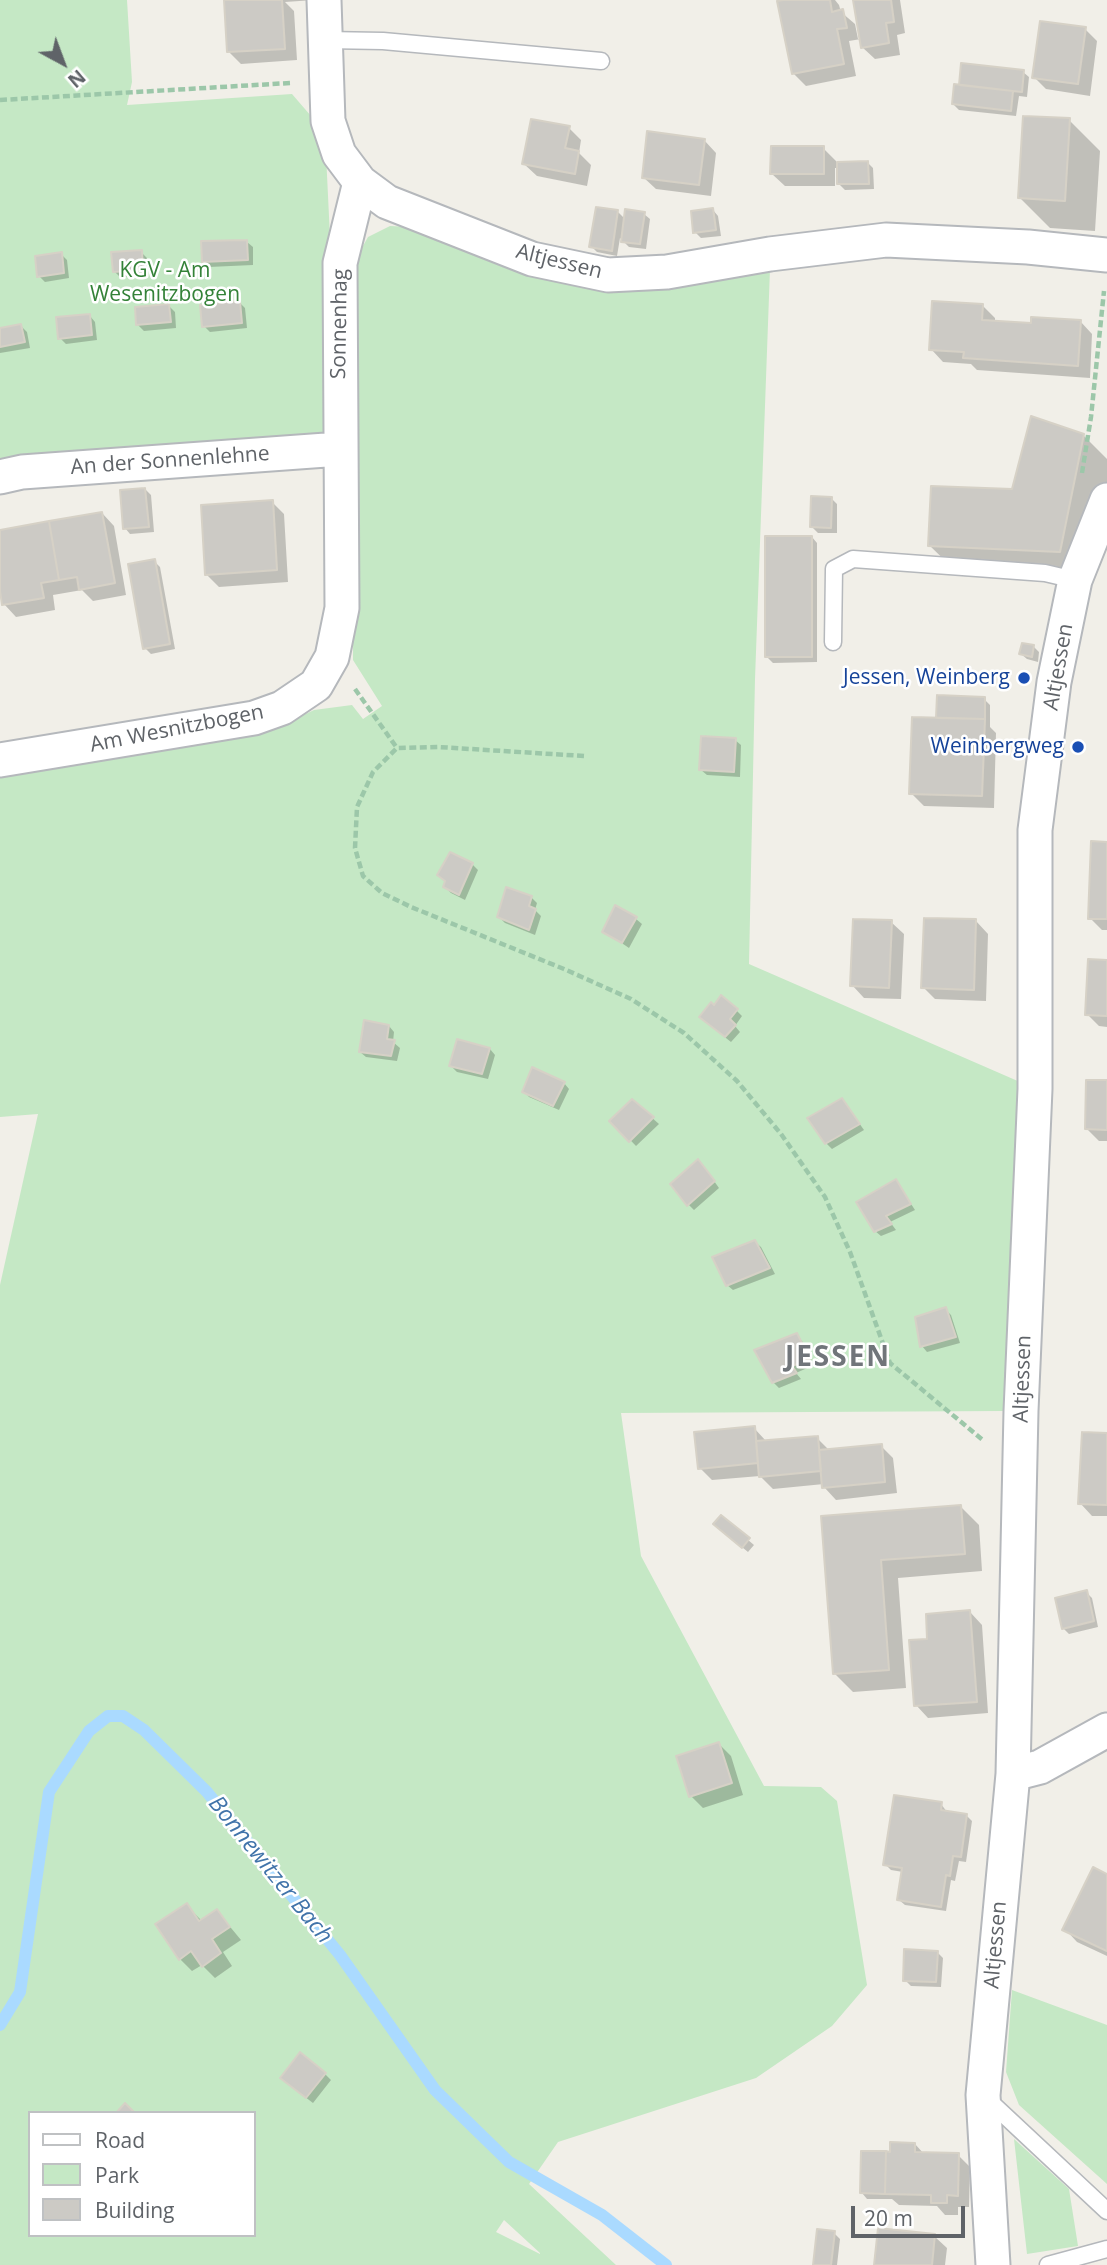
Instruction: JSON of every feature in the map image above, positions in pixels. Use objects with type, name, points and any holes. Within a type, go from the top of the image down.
[{"type":"street","points":[[324,0],[328,121],[338,154],[360,182]]},
{"type":"street","name":"Altjessen","points":[[360,182],[387,202],[532,259],[608,275],[667,272],[770,254],[886,240],[1028,247],[1107,255]]},
{"type":"street","name":"Sonnenhag","points":[[340,449],[340,263],[360,182]]},
{"type":"street","name":"An der Sonnenlehne","points":[[0,477],[22,472],[340,449]]},
{"type":"street","name":"Am Wesnitzbogen","points":[[0,760],[254,718],[282,708],[316,685],[332,657],[342,608],[340,449]]},
{"type":"street","name":"Altjessen","points":[[993,2265],[983,2095],[1013,1774],[1020,1471],[1035,1089],[1035,830],[1054,682],[1093,492]]},
{"type":"street","points":[[1013,1774],[1040,1767],[1107,1730]]},
{"type":"lane","points":[[325,40],[383,41],[601,61]]},
{"type":"lane","points":[[833,642],[834,569],[853,559],[1045,573],[1075,580]]},
{"type":"lane","points":[[983,2095],[1107,2211]]},
{"type":"lane","points":[[1048,2265],[1107,2249]]},
{"type":"path","points":[[0,100],[326,80]]},
{"type":"path","points":[[1093,492],[1091,417],[1104,289]]},
{"type":"path","points":[[332,657],[397,748]]},
{"type":"path","points":[[584,756],[438,747],[397,748],[373,772],[357,807],[355,848],[363,876],[382,893],[411,907],[631,999],[684,1033],[720,1065],[737,1081],[781,1134],[825,1197],[850,1252],[890,1363],[1020,1471]]},
{"type":"green space","name":"KGV - Am Wesenitzbogen","points":[[0,0],[127,0],[132,82],[127,105],[292,94],[311,116],[326,154],[331,258],[325,435],[0,468]]},
{"type":"green space","points":[[390,226],[411,227],[526,270],[770,269],[755,679],[749,964],[1020,1082],[1003,1411],[621,1413],[641,1556],[764,1786],[821,1787],[837,1801],[867,1985],[832,2026],[756,2078],[558,2142],[529,2184],[616,2265],[0,2265],[0,1285],[38,1114],[0,1117],[0,772],[291,721],[314,710],[352,705],[363,719],[382,706],[353,660],[354,262],[368,237]],"holes":[[[504,2220],[540,2253],[496,2232]]]},
{"type":"green space","points":[[1012,1990],[1107,2025],[1107,2184],[1019,2105],[1006,2072]]},
{"type":"green space","points":[[1014,2139],[1069,2189],[1078,2246],[1027,2254]]},
{"type":"building","points":[[224,0],[282,0],[285,49],[227,52]]},
{"type":"building","points":[[830,0],[832,12],[843,9],[847,28],[837,29],[844,64],[792,74],[777,1]]},
{"type":"building","points":[[853,0],[891,0],[894,22],[886,23],[889,43],[861,48]]},
{"type":"building","points":[[1040,21],[1086,27],[1078,84],[1032,78]]},
{"type":"building","points":[[961,63],[1024,70],[1022,92],[959,85]]},
{"type":"building","points":[[954,84],[1013,91],[1011,111],[952,104]]},
{"type":"building","points":[[1023,116],[1070,118],[1065,201],[1018,198]]},
{"type":"building","points":[[531,119],[570,126],[565,148],[579,151],[575,174],[522,164]]},
{"type":"building","points":[[647,131],[705,139],[699,185],[642,178]]},
{"type":"building","points":[[771,146],[824,146],[824,174],[770,174]]},
{"type":"building","points":[[868,161],[869,184],[837,184],[837,162]]},
{"type":"building","points":[[596,207],[618,210],[612,251],[589,247]]},
{"type":"building","points":[[713,208],[716,230],[693,233],[691,211]]},
{"type":"building","points":[[625,209],[645,212],[640,244],[621,242]]},
{"type":"building","points":[[247,240],[248,260],[202,262],[201,241]]},
{"type":"building","points":[[142,250],[143,270],[113,272],[111,252]]},
{"type":"building","points":[[62,252],[64,273],[37,277],[35,256]]},
{"type":"building","points":[[240,301],[242,323],[202,327],[200,305]]},
{"type":"building","points":[[932,301],[983,304],[982,320],[1031,323],[1031,317],[1081,320],[1078,366],[963,358],[964,352],[929,350]]},
{"type":"building","points":[[169,304],[171,322],[136,325],[135,307]]},
{"type":"building","points":[[90,314],[92,335],[58,339],[56,317]]},
{"type":"building","points":[[21,324],[25,342],[0,347],[0,328]]},
{"type":"building","points":[[1031,416],[1084,434],[1060,552],[928,546],[931,486],[1012,489]]},
{"type":"building","points":[[145,488],[149,527],[123,529],[120,490]]},
{"type":"building","points":[[811,496],[832,497],[831,528],[810,527]]},
{"type":"building","points":[[273,500],[277,570],[205,575],[201,505]]},
{"type":"building","points":[[102,512],[115,583],[79,590],[77,577],[59,580],[49,521]]},
{"type":"building","points":[[49,521],[59,580],[41,583],[44,598],[2,605],[0,530]]},
{"type":"building","points":[[765,536],[812,536],[812,657],[765,657]]},
{"type":"building","points":[[155,559],[170,644],[143,649],[128,564]]},
{"type":"building","points":[[1022,643],[1034,645],[1032,657],[1019,654]]},
{"type":"building","points":[[937,695],[985,697],[985,719],[936,718]]},
{"type":"building","points":[[912,717],[985,719],[982,796],[909,794]]},
{"type":"building","points":[[701,736],[736,738],[734,772],[699,770]]},
{"type":"building","points":[[1091,841],[1107,842],[1107,919],[1088,919]]},
{"type":"building","points":[[450,852],[473,863],[459,895],[443,887],[445,881],[437,875]]},
{"type":"building","points":[[506,887],[532,896],[529,906],[536,909],[529,930],[497,917]]},
{"type":"building","points":[[615,905],[637,917],[622,943],[602,932]]},
{"type":"building","points":[[924,918],[976,919],[974,990],[921,988]]},
{"type":"building","points":[[853,919],[892,920],[889,988],[850,986]]},
{"type":"building","points":[[1088,959],[1107,960],[1107,1016],[1085,1015]]},
{"type":"building","points":[[721,995],[738,1009],[730,1019],[736,1025],[725,1037],[699,1017],[711,1002],[714,1005]]},
{"type":"building","points":[[364,1020],[389,1025],[387,1039],[395,1040],[391,1056],[359,1052]]},
{"type":"building","points":[[457,1039],[490,1048],[482,1074],[449,1066]]},
{"type":"building","points":[[532,1067],[565,1082],[553,1106],[522,1092]]},
{"type":"building","points":[[1086,1080],[1107,1080],[1107,1130],[1085,1129]]},
{"type":"building","points":[[842,1098],[860,1124],[825,1144],[807,1118]]},
{"type":"building","points":[[632,1099],[654,1117],[629,1142],[609,1121]]},
{"type":"building","points":[[698,1159],[715,1181],[687,1206],[670,1184]]},
{"type":"building","points":[[896,1179],[911,1204],[886,1216],[892,1224],[874,1232],[856,1202]]},
{"type":"building","points":[[755,1240],[770,1268],[726,1286],[712,1257]]},
{"type":"building","points":[[946,1307],[956,1337],[920,1347],[915,1317]]},
{"type":"building","points":[[797,1333],[810,1359],[792,1366],[797,1373],[772,1383],[754,1350]]},
{"type":"building","points":[[755,1426],[758,1463],[698,1469],[694,1432]]},
{"type":"building","points":[[1082,1432],[1107,1433],[1107,1505],[1078,1504]]},
{"type":"building","points":[[818,1436],[821,1471],[759,1477],[756,1441]]},
{"type":"building","points":[[882,1444],[885,1482],[822,1488],[819,1450]]},
{"type":"building","points":[[961,1505],[965,1554],[881,1560],[889,1670],[833,1674],[821,1516]]},
{"type":"building","points":[[721,1515],[750,1538],[742,1548],[713,1524]]},
{"type":"building","points":[[1087,1590],[1094,1621],[1062,1629],[1055,1598]]},
{"type":"building","points":[[970,1610],[977,1702],[914,1706],[909,1640],[927,1639],[926,1614]]},
{"type":"building","points":[[719,1742],[732,1783],[689,1797],[676,1756]]},
{"type":"building","points":[[894,1795],[942,1802],[941,1810],[967,1814],[961,1857],[953,1856],[950,1876],[946,1875],[941,1907],[897,1900],[902,1868],[883,1865]]},
{"type":"building","points":[[1093,1867],[1107,1874],[1107,1951],[1062,1930]]},
{"type":"building","points":[[187,1903],[199,1921],[217,1909],[230,1927],[212,1939],[221,1953],[202,1967],[191,1951],[179,1960],[155,1924]]},
{"type":"building","points":[[904,1949],[938,1951],[936,1982],[903,1981]]},
{"type":"building","points":[[300,2052],[326,2073],[306,2098],[280,2078]]},
{"type":"building","points":[[125,2103],[133,2111],[118,2111]]},
{"type":"building","points":[[890,2142],[915,2143],[915,2152],[959,2153],[958,2196],[947,2195],[947,2203],[931,2203],[931,2195],[885,2194],[886,2151],[890,2152]]},
{"type":"building","points":[[861,2151],[886,2151],[885,2194],[860,2193]]},
{"type":"building","points":[[878,2228],[935,2234],[932,2265],[874,2265]]},
{"type":"building","points":[[817,2229],[835,2231],[831,2265],[813,2265]]},
{"type":"waterway","name":"Bonnewitzer Bach","points":[[0,2025],[20,1992],[49,1792],[89,1731],[108,1716],[123,1716],[144,1730],[207,1792],[340,1955],[435,2090],[509,2162],[602,2215],[666,2265]]},
{"type":"place","name":"Jessen, Weinberg","points":[[1024,678]]},
{"type":"place","name":"Weinbergweg","points":[[1078,747]]},
{"type":"district","name":"JESSEN","points":[[838,1358]]}]
